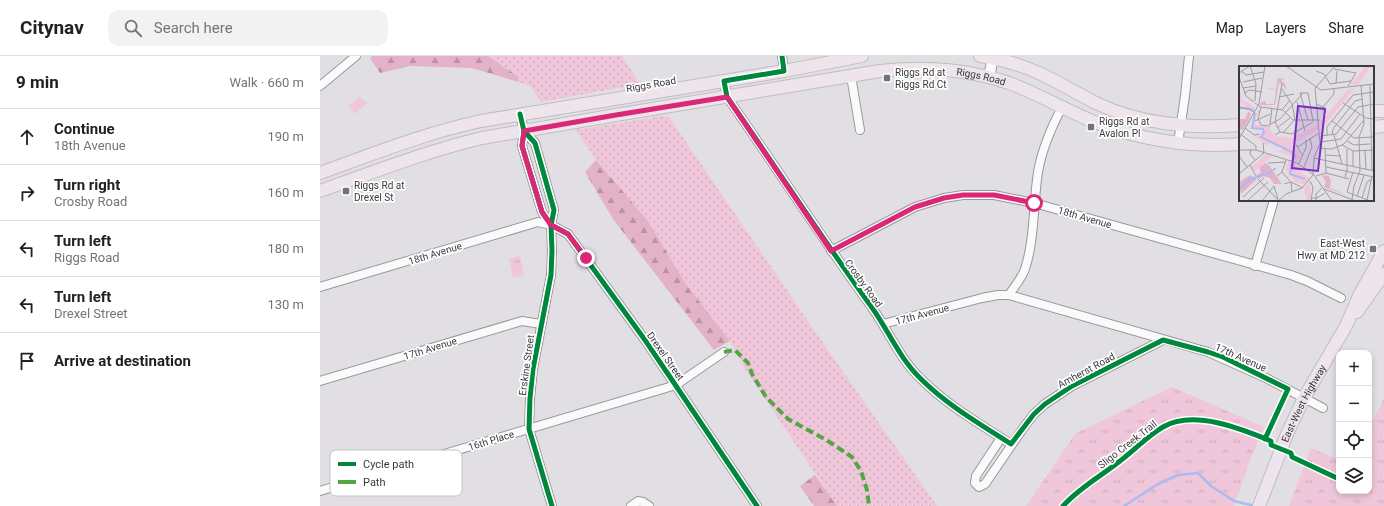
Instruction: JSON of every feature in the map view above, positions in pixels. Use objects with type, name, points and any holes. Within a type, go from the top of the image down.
[{"type":"main road","name":"Riggs Road","points":[[320,173],[399,144],[440,131],[480,121],[784,71],[862,56]]},
{"type":"main road","name":"Riggs Road","points":[[980,56],[993,57],[1040,73],[1098,104],[1132,116],[1180,125],[1239,125]]},
{"type":"main road","name":"Riggs Road","points":[[320,191],[401,162],[461,143],[509,133],[851,76],[893,70],[922,68],[957,70],[989,78],[1024,89],[1093,121],[1135,134],[1178,143],[1212,146],[1239,144]]},
{"type":"main road","points":[[1374,112],[1384,111]]},
{"type":"main road","name":"East-West Highway","points":[[1260,506],[1287,434],[1304,398],[1346,326],[1359,296],[1384,251]]},
{"type":"main road","name":"East-West Highway","points":[[1346,326],[1384,274]]},
{"type":"street","points":[[320,86],[356,56]]},
{"type":"street","points":[[782,56],[784,71]]},
{"type":"street","points":[[1178,143],[1189,56]]},
{"type":"street","points":[[989,78],[993,57]]},
{"type":"street","points":[[851,76],[860,130]]},
{"type":"street","name":"Crosby Road","points":[[724,81],[727,97],[831,251],[883,324],[902,357],[920,379],[950,404],[1011,444]]},
{"type":"street","points":[[1009,295],[1025,271],[1034,217],[1034,203],[1038,173],[1048,136],[1062,107]]},
{"type":"street","points":[[520,114],[524,131],[522,146],[542,212],[551,225]]},
{"type":"street","points":[[524,131],[535,143],[554,210],[551,225]]},
{"type":"street","name":"18th Avenue","points":[[831,251],[915,207],[944,198],[968,195],[994,195],[1034,203],[1299,278],[1341,298]]},
{"type":"street","points":[[1255,266],[1274,201]]},
{"type":"street","name":"18th Avenue","points":[[320,287],[538,222],[551,225]]},
{"type":"street","name":"Erskine Street","points":[[551,225],[551,275],[530,388],[529,429],[552,506]]},
{"type":"street","name":"Drexel Street","points":[[551,225],[568,234],[676,385],[757,506]]},
{"type":"street","name":"17th Avenue","points":[[883,324],[982,298],[998,295],[1009,295],[1208,352],[1323,408]]},
{"type":"street","name":"17th Avenue","points":[[320,381],[522,321],[541,324]]},
{"type":"street","name":"Amherst Road","points":[[1001,438],[976,476],[976,486],[979,487],[985,484],[1011,444],[1034,414],[1045,404],[1072,386],[1163,340]]},
{"type":"street","name":"16th Place","points":[[458,450],[676,385],[724,352]]},
{"type":"street","name":"16th Place","points":[[320,491],[330,488]]},
{"type":"street","points":[[631,506],[638,501],[649,506]]},
{"type":"green space","points":[[372,56],[488,56],[519,77],[518,82],[472,68],[410,66],[380,73],[370,58]]},
{"type":"green space","points":[[488,56],[622,56],[640,84],[541,102],[530,86],[518,82],[519,77]]},
{"type":"green space","points":[[359,97],[368,103],[354,114],[349,106]]},
{"type":"green space","points":[[661,116],[669,117],[816,333],[937,506],[837,506],[745,369],[730,341],[686,284],[648,221],[596,160],[576,130]]},
{"type":"green space","points":[[596,160],[648,221],[686,284],[730,341],[714,350],[613,219],[585,172]]},
{"type":"green space","points":[[520,256],[524,275],[513,278],[509,258]]},
{"type":"green space","points":[[1172,387],[1264,427],[1234,506],[1026,506],[1076,433]]},
{"type":"green space","points":[[1384,399],[1384,506],[1289,506],[1311,448],[1336,459],[1336,494],[1372,494],[1372,421]]},
{"type":"green space","points":[[815,475],[837,506],[814,506],[800,486]]},
{"type":"waterway","points":[[1124,506],[1158,484],[1178,475],[1198,473],[1211,486],[1234,501],[1255,506]]},
{"type":"marked path","points":[[724,352],[735,350],[748,363],[752,374],[766,397],[788,419],[828,441],[852,457],[861,471],[867,490],[869,506]]},
{"type":"cycle path","points":[[782,56],[784,71],[724,81],[727,97],[873,309],[907,363],[921,379],[942,397],[964,414],[1011,444],[1034,414],[1045,404],[1072,386],[1163,340],[1223,357],[1288,389],[1265,439]]},
{"type":"cycle path","points":[[520,114],[524,131],[522,146],[542,212],[551,225],[568,234],[645,340],[757,506]]},
{"type":"cycle path","points":[[524,131],[535,143],[554,210],[551,225],[551,275],[533,369],[529,429],[552,506]]},
{"type":"cycle path","name":"Sligo Creek Trail","points":[[1063,506],[1083,488],[1157,431],[1175,422],[1188,420],[1203,420],[1217,423],[1259,436],[1271,441],[1271,445],[1291,453],[1292,457],[1336,478]]},
{"type":"place","name":"Riggs Rd at Riggs Rd Ct","points":[[887,78]]},
{"type":"place","name":"Riggs Rd at Avalon Pl","points":[[1091,127]]},
{"type":"place","name":"Riggs Rd at Drexel St","points":[[346,191]]},
{"type":"place","name":"East-West Hwy at MD 212","points":[[1373,249]]},
{"type":"route","points":[[586,258],[568,234],[551,225],[542,212],[522,146],[524,131],[727,97],[831,251],[915,207],[944,198],[963,195],[994,195],[1034,203]]}]
